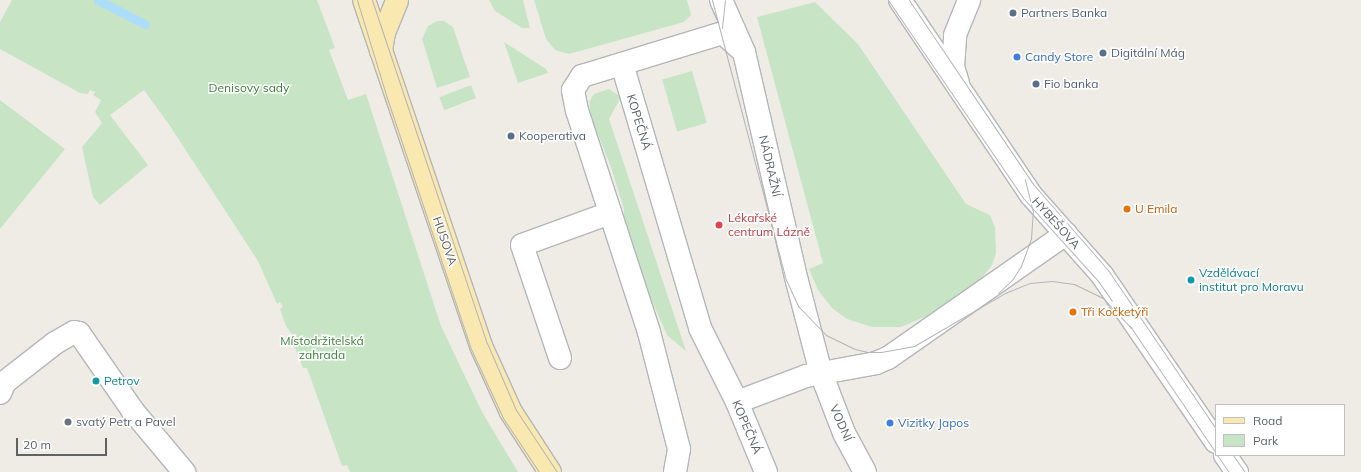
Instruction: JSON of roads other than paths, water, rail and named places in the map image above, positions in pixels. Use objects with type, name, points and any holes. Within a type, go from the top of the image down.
[{"type":"main road","name":"HUSOVA","points":[[364,0],[481,346],[511,412],[550,472]]},
{"type":"main road","points":[[381,51],[384,33],[397,0]]},
{"type":"street","name":"NÁDRAŽNÍ","points":[[721,0],[744,52],[797,281],[821,373]]},
{"type":"street","name":"HYBEŠOVA","points":[[900,0],[960,92],[1031,195],[1102,275],[1215,441]]},
{"type":"street","points":[[960,92],[953,67],[953,52],[955,35],[969,0]]},
{"type":"street","points":[[675,472],[678,449],[649,332],[577,111],[573,90],[582,76],[723,33],[744,52]]},
{"type":"street","name":"KOPEČNÁ","points":[[622,64],[700,328],[737,402],[766,472]]},
{"type":"street","points":[[560,358],[522,245],[610,213]]},
{"type":"street","points":[[737,402],[788,382],[821,373],[876,363],[888,358],[1066,234]]},
{"type":"street","points":[[0,393],[5,382],[55,343],[74,332],[79,333],[133,411],[184,472]]},
{"type":"street","name":"VODNÍ","points":[[821,373],[844,433],[865,472]]},
{"type":"street","points":[[1226,456],[1237,472]]},
{"type":"waterway","points":[[98,0],[145,24]]},
{"type":"tram line","points":[[357,0],[386,95],[471,349],[503,418],[539,472]]},
{"type":"tram line","points":[[372,0],[487,343],[516,410],[557,472]]},
{"type":"tram line","points":[[712,0],[786,280],[798,306],[826,335],[855,349],[868,352],[881,352],[914,346],[1005,293],[1030,283],[1052,281],[1074,284],[1103,298],[1132,329]]},
{"type":"tram line","points":[[722,28],[725,0]]},
{"type":"tram line","points":[[888,0],[1024,199],[1098,281],[1112,301]]},
{"type":"tram line","points":[[909,0],[1034,185],[1108,270],[1215,428]]},
{"type":"tram line","points":[[998,293],[1012,280],[1021,266],[1031,238],[1033,212],[1025,179]]},
{"type":"tram line","points":[[1130,326],[1215,452]]},
{"type":"tram line","points":[[1218,456],[1229,472]]},
{"type":"tram line","points":[[1234,456],[1245,472]]},
{"type":"place","name":"Partners Banka","points":[[1013,13]]},
{"type":"place","name":"Digitální Mág","points":[[1103,53]]},
{"type":"place","name":"Candy Store","points":[[1017,57]]},
{"type":"place","name":"Fio banka","points":[[1036,84]]},
{"type":"place","name":"Kooperativa","points":[[511,136]]},
{"type":"place","name":"U Emila","points":[[1127,209]]},
{"type":"place","name":"Lékařské centrum Lázně","points":[[719,225]]},
{"type":"place","name":"Vzdělávací institut pro Moravu","points":[[1191,280]]},
{"type":"place","name":"Tři Kočketýři","points":[[1073,312]]},
{"type":"place","name":"Petrov","points":[[96,381]]},
{"type":"place","name":"svatý Petr a Pavel","points":[[68,422]]},
{"type":"place","name":"Vizitky Japos","points":[[890,423]]},
{"type":"park label","name":"Denisovy sady","points":[[249,88]]},
{"type":"park label","name":"Místodržitelská zahrada","points":[[322,348]]}]
